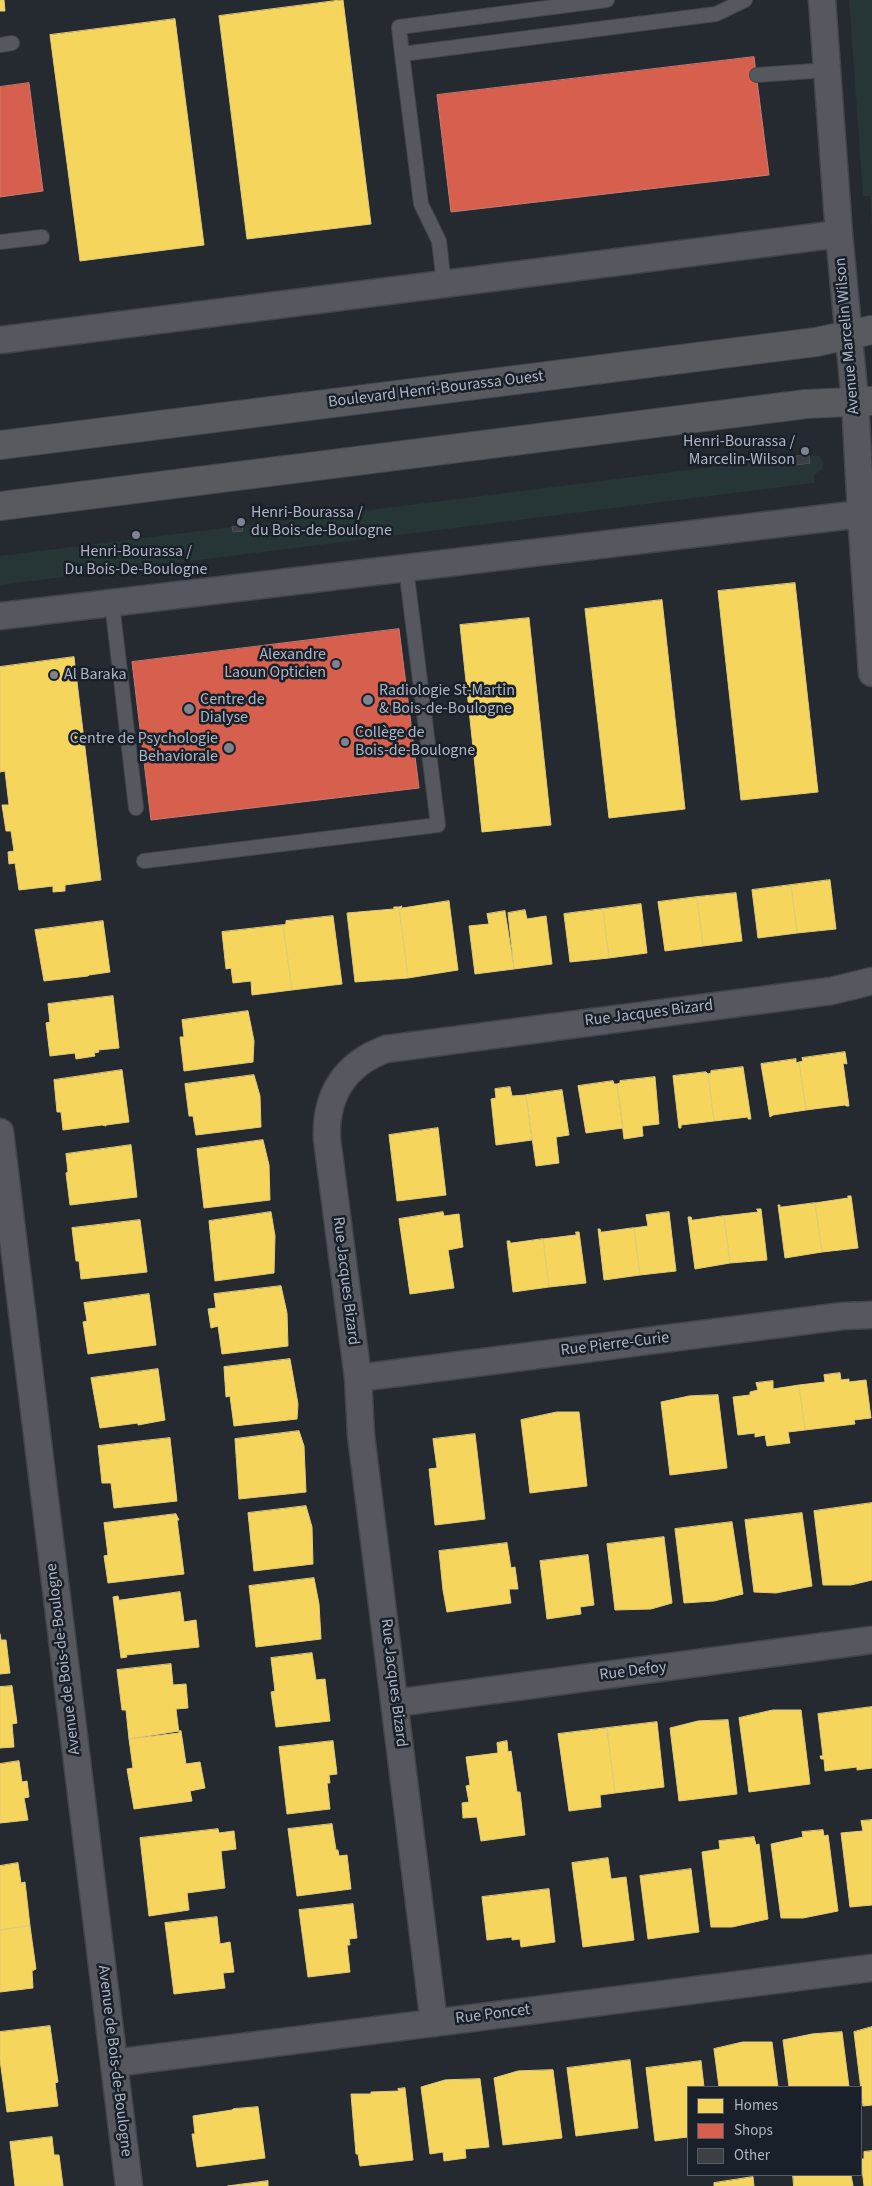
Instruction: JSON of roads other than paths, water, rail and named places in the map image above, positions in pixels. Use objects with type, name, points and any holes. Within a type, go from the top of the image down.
[{"type":"main road","name":"Boulevard Henri-Bourassa Ouest","points":[[0,445],[816,342],[860,332]]},
{"type":"main road","points":[[0,506],[786,406],[864,401]]},
{"type":"street","name":"Avenue Marcelin Wilson","points":[[822,0],[839,234],[860,332],[864,401],[861,514],[872,673]]},
{"type":"street","points":[[0,340],[839,234]]},
{"type":"street","points":[[0,616],[861,514]]},
{"type":"street","name":"Rue Jacques Bizard","points":[[434,2023],[362,1435],[358,1378],[327,1127],[327,1115],[334,1093],[356,1065],[375,1053],[399,1046],[831,991],[870,982]]},
{"type":"street","name":"Avenue de Bois-de-Boulogne","points":[[0,1132],[129,2186]]},
{"type":"street","name":"Rue Pierre-Curie","points":[[358,1378],[833,1318],[872,1315]]},
{"type":"street","name":"Rue Defoy","points":[[395,1703],[872,1640]]},
{"type":"street","name":"Rue Poncet","points":[[114,2062],[872,1968]]},
{"type":"lane","points":[[444,284],[439,240],[421,204],[399,27],[607,0]]},
{"type":"lane","points":[[402,54],[716,14],[744,0]]},
{"type":"lane","points":[[757,75],[827,70]]},
{"type":"lane","points":[[0,242],[42,237]]},
{"type":"lane","points":[[144,861],[438,825],[406,568]]},
{"type":"lane","points":[[112,603],[136,808]]},
{"type":"place","name":"Henri-Bourassa / Marcelin-Wilson","points":[[805,451]]},
{"type":"place","name":"Henri-Bourassa / du Bois-de-Boulogne","points":[[241,522]]},
{"type":"place","name":"Henri-Bourassa / Du Bois-De-Boulogne","points":[[136,535]]},
{"type":"place","name":"Alexandre Laoun Opticien","points":[[336,664]]},
{"type":"place","name":"Al Baraka","points":[[54,675]]},
{"type":"place","name":"Radiologie St-Martin & Bois-de-Boulogne","points":[[368,700]]},
{"type":"place","name":"Centre de Dialyse","points":[[189,709]]},
{"type":"place","name":"Collège de Bois-de-Boulogne","points":[[345,742]]},
{"type":"place","name":"Centre de Psychologie Behaviorale","points":[[229,748]]}]
